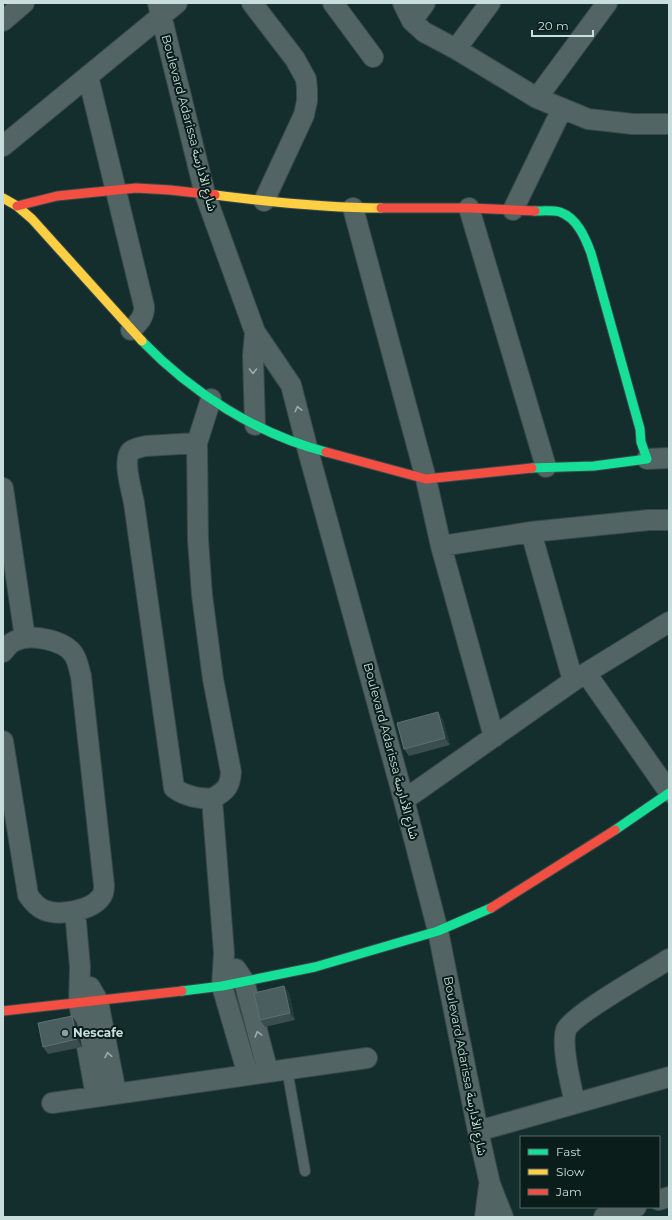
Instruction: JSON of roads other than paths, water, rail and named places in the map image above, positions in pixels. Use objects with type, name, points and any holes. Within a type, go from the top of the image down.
[{"type":"street","points":[[3,21],[24,3]]},
{"type":"street","points":[[3,146],[88,76],[160,9],[177,3]]},
{"type":"street","points":[[252,3],[295,59],[306,79],[307,89],[307,101],[304,115],[264,201]]},
{"type":"street","points":[[333,3],[373,57]]},
{"type":"street","points":[[403,3],[412,21],[424,32],[456,49],[537,98],[588,119],[633,124],[669,124]]},
{"type":"street","points":[[412,21],[425,3]]},
{"type":"street","points":[[456,49],[490,3]]},
{"type":"street","points":[[537,98],[607,3]]},
{"type":"street","name":"Boulevard Adarissa شارع الأدارسة","points":[[160,9],[205,194],[255,332],[291,384],[438,930],[490,1184],[503,1217]]},
{"type":"street","points":[[88,76],[144,306],[145,312],[132,330]]},
{"type":"street","points":[[513,210],[562,109]]},
{"type":"street","points":[[17,206],[57,196],[136,188],[353,208],[469,208],[559,212],[572,219],[585,236],[592,253],[640,429],[641,442],[647,459]]},
{"type":"street","points":[[3,198],[17,206],[32,218],[132,330],[169,367],[189,384],[255,425],[289,440],[307,447],[426,479],[546,467],[594,466],[647,459],[669,458]]},
{"type":"street","points":[[353,208],[426,479],[441,546],[494,737]]},
{"type":"street","points":[[469,208],[546,467]]},
{"type":"street","name":"Boulevard Adarissa شارع الأدارسة","points":[[255,332],[253,356],[255,425]]},
{"type":"street","points":[[197,443],[146,446],[138,448],[131,452],[127,458],[127,468],[134,503],[174,788],[191,797],[212,799],[227,789],[230,782],[231,772],[213,679],[202,595],[198,540],[197,443],[211,399]]},
{"type":"street","points":[[3,488],[25,638]]},
{"type":"street","points":[[441,546],[532,532],[648,520],[669,520]]},
{"type":"street","points":[[3,1011],[222,986],[315,967],[389,946],[438,930],[492,907],[605,837],[669,792],[580,677],[532,532]]},
{"type":"street","points":[[404,800],[580,677],[669,622]]},
{"type":"street","points":[[3,652],[14,641],[25,638],[46,640],[63,644],[74,655],[81,676],[104,885],[102,896],[95,903],[86,908],[75,911],[50,912],[43,909],[28,896],[3,741]]},
{"type":"street","points":[[212,799],[224,953],[222,986],[248,1075]]},
{"type":"street","points":[[75,911],[80,967],[88,1002],[116,1093]]},
{"type":"street","points":[[224,953],[244,981],[277,1070]]},
{"type":"street","points":[[575,1103],[567,1061],[565,1039],[569,1026],[572,1022],[598,1003],[669,960]]},
{"type":"street","points":[[88,1002],[96,1096]]},
{"type":"street","points":[[52,1103],[367,1058]]},
{"type":"street","points":[[478,1131],[669,1077]]},
{"type":"street","name":"Boulevard Adarissa شارع الأدارسة","points":[[485,1217],[490,1184]]},
{"type":"street","points":[[612,1216],[633,1208]]},
{"type":"lane","points":[[277,1070],[305,1171]]},
{"type":"place","name":"Nescafe","points":[[65,1033]]}]
